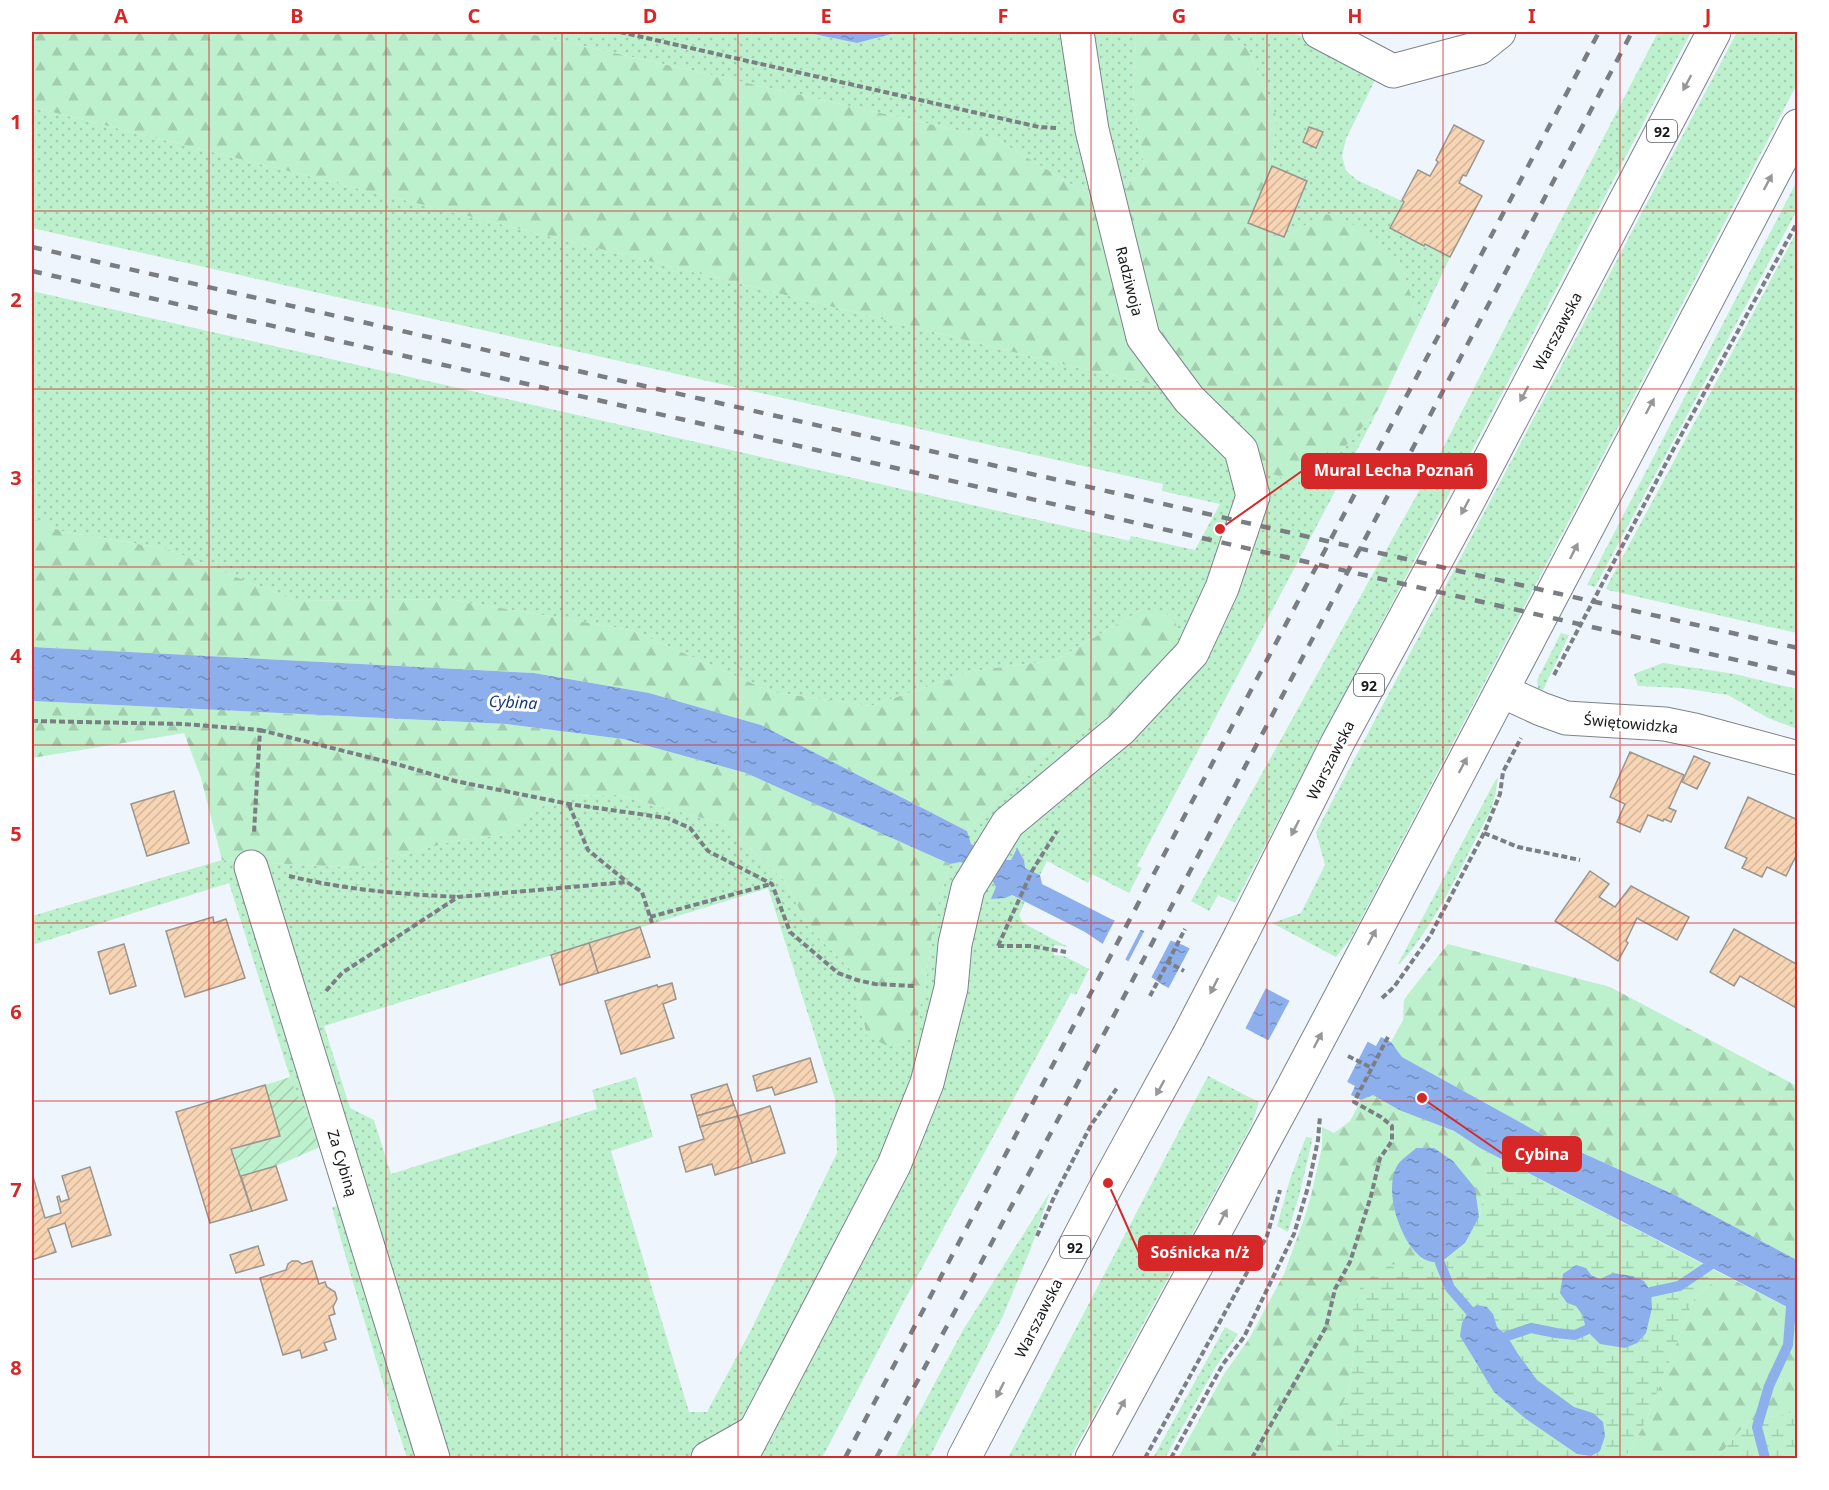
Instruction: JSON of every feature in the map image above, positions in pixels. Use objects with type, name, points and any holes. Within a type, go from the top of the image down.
[{"type":"main road","name":"Radziwoja","points":[[955,944],[968,888],[1008,823],[1121,729],[1192,653],[1222,588],[1253,496],[1240,450],[1189,399],[1143,337],[1092,130],[1077,32]]},
{"type":"main road","points":[[1319,32],[1393,71],[1479,48],[1499,32]]},
{"type":"main road","name":"Warszawska","points":[[964,1458],[1241,935],[1338,742],[1466,505],[1714,32]]},
{"type":"main road","points":[[1092,1458],[1345,989],[1797,126]]},
{"type":"main road","name":"Świętowidzka","points":[[1502,691],[1566,718],[1665,724],[1694,729],[1797,758]]},
{"type":"main road","name":"Za Cybiną","points":[[251,867],[433,1458]]},
{"type":"main road","points":[[708,1458],[747,1445],[894,1165],[927,1083],[951,988],[955,944]]},
{"type":"path","points":[[620,32],[1040,128],[1092,130]]},
{"type":"path","points":[[1375,1005],[1394,987],[1430,936],[1484,833],[1500,794],[1503,772],[1797,221]]},
{"type":"path","points":[[32,721],[183,724],[260,730],[455,781],[568,804],[667,818],[690,828],[708,851],[772,884],[790,932],[838,973],[875,984],[951,988]]},
{"type":"path","points":[[260,730],[251,867],[322,884],[386,894],[458,897],[627,882]]},
{"type":"path","points":[[568,804],[588,850],[642,892],[652,923]]},
{"type":"path","points":[[1484,833],[1518,847],[1580,860]]},
{"type":"path","points":[[998,946],[1032,871]]},
{"type":"path","points":[[650,917],[772,884]]},
{"type":"path","points":[[299,1019],[342,973],[458,897]]},
{"type":"path","points":[[1150,996],[1185,929]]},
{"type":"path","points":[[955,944],[1030,946],[1066,952]]},
{"type":"path","points":[[1168,962],[1179,968]]},
{"type":"path","points":[[1252,1458],[1326,1326],[1335,1289],[1350,1262],[1371,1196],[1380,1158],[1392,1141],[1392,1126],[1354,1102],[1389,1035]]},
{"type":"path","points":[[1348,1056],[1372,1068]]},
{"type":"path","points":[[1171,1458],[1223,1364],[1244,1337],[1294,1234],[1308,1187],[1318,1140],[1320,1109],[1313,1118]]},
{"type":"path","points":[[1144,1458],[1267,1236],[1283,1180]]},
{"type":"green space","points":[[32,32],[521,32],[996,139],[1081,190],[1122,195],[1144,166],[1133,99],[1136,37],[1141,32],[1227,32],[1249,50],[1276,116],[1272,166],[1249,223],[1284,237],[1326,214],[1357,226],[1399,260],[1420,321],[1378,410],[1321,473],[1289,481],[1262,469],[1240,419],[1206,396],[1057,363],[32,107]]},
{"type":"green space","points":[[521,32],[804,32],[857,43],[899,32],[1141,32],[1136,38],[1133,99],[1144,166],[1122,195],[1081,190],[996,139]]},
{"type":"green space","points":[[1227,32],[1293,32],[1377,76],[1346,139],[1342,156],[1346,171],[1357,180],[1404,202],[1391,228],[1450,257],[1420,321],[1399,260],[1326,214],[1284,237],[1307,181],[1272,166],[1276,116],[1249,50]]},
{"type":"green space","points":[[1658,32],[1691,32],[1235,903],[1218,895],[1209,911],[1191,901],[1444,446]]},
{"type":"green space","points":[[1737,32],[1797,32],[1798,82],[1351,938],[1336,957],[1272,923],[1301,913],[1325,865],[1316,832]]},
{"type":"green space","points":[[32,107],[1057,363],[1206,396],[1240,419],[1262,469],[1321,473],[1378,410],[1137,866],[1142,868],[1129,893],[1092,874],[1088,883],[1047,861],[1040,875],[1025,868],[1016,849],[1011,860],[1005,898],[1011,895],[1025,902],[1019,915],[1023,923],[1068,947],[1054,945],[1054,955],[1064,956],[1089,969],[1076,995],[1071,993],[904,1301],[822,1458],[407,1458],[332,1207],[337,1206],[320,1147],[290,1077],[229,883],[32,945],[32,916],[222,860],[356,868],[453,841],[503,835],[557,796],[618,795],[724,824],[785,881],[809,928],[852,971],[867,1036],[924,994],[934,919],[950,864],[961,862],[970,844],[967,831],[1035,760],[1115,713],[1143,609],[1056,660],[973,671],[871,706],[772,692],[631,630],[448,599],[296,601],[167,549],[61,531],[32,518],[32,291],[1129,541],[1131,536],[1195,550],[1220,504],[1162,491],[1163,484],[32,228]],"holes":[[[768,888],[835,1099],[837,1153],[750,1332],[707,1412],[689,1412],[611,1151],[653,1137],[636,1077],[592,1090],[597,1109],[391,1174],[374,1120],[350,1108],[324,1026]]]},
{"type":"green space","points":[[1797,181],[1797,210],[1595,587],[1587,585]]},
{"type":"green space","points":[[1797,231],[1797,633],[1608,590],[1606,588]]},
{"type":"green space","points":[[32,518],[61,531],[167,549],[296,601],[448,599],[631,630],[772,692],[871,706],[973,671],[1056,660],[1143,609],[1171,615],[1180,632],[1170,661],[1115,713],[1035,760],[967,831],[761,725],[649,693],[534,673],[32,647]]},
{"type":"green space","points":[[1561,633],[1569,635],[1543,690],[1538,689],[1537,680]]},
{"type":"green space","points":[[1663,663],[1735,674],[1797,689],[1797,729],[1768,718],[1728,695],[1681,688],[1638,686],[1634,674]]},
{"type":"green space","points":[[32,701],[507,724],[623,739],[746,773],[950,864],[934,919],[924,994],[913,1032],[890,1047],[867,1036],[852,971],[809,928],[785,881],[724,824],[618,795],[557,796],[503,835],[453,841],[356,868],[222,860],[201,778],[184,733],[32,758]]},
{"type":"green space","points":[[1498,778],[1490,812],[1449,891],[1427,929],[1398,964],[1496,779]]},
{"type":"green space","points":[[1448,944],[1610,987],[1797,1086],[1797,1260],[1675,1195],[1543,1135],[1402,1057],[1391,1042],[1403,1020],[1404,1000]]},
{"type":"green space","points":[[1208,1076],[1259,1102],[1252,1124],[1070,1458],[1008,1458]]},
{"type":"green space","points":[[290,1077],[320,1147],[276,1166],[239,1177],[231,1149],[280,1136],[265,1085]]},
{"type":"green space","points":[[1373,1095],[1399,1110],[1454,1131],[1480,1148],[1487,1177],[1479,1217],[1465,1243],[1351,1315],[1355,1345],[1349,1389],[1336,1420],[1340,1458],[1178,1458],[1224,1374],[1249,1339],[1284,1274],[1311,1196],[1322,1147],[1322,1127],[1334,1133],[1350,1121],[1361,1100]]},
{"type":"green space","points":[[1306,1137],[1312,1138],[1311,1146],[1288,1232],[1277,1226],[1290,1179]]},
{"type":"green space","points":[[1480,1148],[1722,1274],[1694,1299],[1645,1423],[1625,1458],[1340,1458],[1338,1456],[1336,1420],[1349,1389],[1355,1345],[1351,1315],[1362,1283],[1390,1265],[1425,1259],[1440,1263],[1465,1243],[1479,1217],[1487,1177]]},
{"type":"green space","points":[[1050,1192],[1031,1248],[1003,1316],[929,1458],[895,1458],[963,1330]]},
{"type":"green space","points":[[1722,1274],[1797,1312],[1797,1412],[1748,1421],[1717,1458],[1625,1458],[1645,1423],[1694,1299]]},
{"type":"green space","points":[[1225,1327],[1238,1334],[1215,1368],[1165,1458],[1153,1458]]},
{"type":"green space","points":[[1797,1412],[1797,1458],[1717,1458],[1748,1421]]},
{"type":"water","points":[[804,32],[899,32],[857,43]]},
{"type":"water","points":[[32,647],[534,673],[649,693],[761,725],[967,831],[971,844],[1000,860],[1011,860],[1017,848],[1024,860],[1025,868],[1040,875],[1042,884],[1111,919],[1183,945],[1376,1046],[1381,1037],[1391,1042],[1402,1057],[1543,1135],[1675,1195],[1797,1260],[1797,1312],[1480,1148],[1454,1131],[1399,1110],[1373,1095],[1361,1100],[1351,1095],[1355,1086],[1163,985],[1085,932],[1012,895],[991,899],[996,887],[991,878],[961,862],[950,864],[746,773],[623,739],[507,724],[32,701]]},
{"type":"water","points":[[1416,1148],[1434,1148],[1453,1161],[1475,1188],[1479,1217],[1465,1243],[1440,1263],[1426,1260],[1417,1253],[1409,1243],[1396,1216],[1392,1186],[1394,1173],[1399,1163]]},
{"type":"water","points":[[1576,1265],[1586,1268],[1591,1275],[1600,1279],[1613,1273],[1632,1276],[1644,1281],[1651,1292],[1652,1308],[1646,1333],[1637,1343],[1625,1348],[1600,1344],[1586,1330],[1583,1316],[1576,1306],[1567,1303],[1560,1293],[1563,1274]]},
{"type":"water","points":[[1477,1305],[1487,1307],[1493,1314],[1497,1327],[1507,1336],[1537,1380],[1574,1407],[1593,1413],[1603,1422],[1605,1436],[1600,1451],[1591,1456],[1577,1454],[1526,1419],[1494,1392],[1460,1336],[1462,1323],[1469,1310]]},
{"type":"pier","points":[[1116,918],[1142,927],[1124,962],[1101,947]]},
{"type":"pier","points":[[1146,928],[1172,938],[1150,980],[1127,964]]},
{"type":"pier","points":[[1191,946],[1267,986],[1244,1031],[1167,991]]},
{"type":"pier","points":[[1291,998],[1369,1039],[1346,1084],[1267,1043]]},
{"type":"building","points":[[1454,125],[1484,141],[1466,176],[1463,175],[1459,183],[1482,196],[1450,257],[1390,228],[1418,170],[1430,176]]},
{"type":"building","points":[[1309,127],[1323,132],[1316,148],[1303,142]]},
{"type":"building","points":[[1272,166],[1307,181],[1284,237],[1248,223]]},
{"type":"building","points":[[1630,752],[1684,775],[1669,808],[1676,811],[1671,822],[1648,815],[1640,832],[1617,822],[1625,804],[1610,797]]},
{"type":"building","points":[[1694,756],[1710,763],[1697,789],[1682,782]]},
{"type":"building","points":[[174,791],[189,843],[147,856],[131,804]]},
{"type":"building","points":[[1748,797],[1798,820],[1798,852],[1786,876],[1767,867],[1762,877],[1742,868],[1747,858],[1725,848]]},
{"type":"building","points":[[1590,871],[1609,884],[1599,897],[1615,907],[1631,886],[1689,917],[1677,940],[1637,918],[1626,941],[1628,943],[1618,961],[1555,921]]},
{"type":"building","points":[[213,917],[214,923],[226,919],[245,978],[185,997],[166,931]]},
{"type":"building","points":[[640,927],[650,957],[598,973],[589,943]]},
{"type":"building","points":[[1734,929],[1798,965],[1798,1009],[1740,976],[1734,986],[1710,972]]},
{"type":"building","points":[[589,943],[598,973],[560,985],[551,955]]},
{"type":"building","points":[[124,944],[136,986],[110,994],[98,952]]},
{"type":"building","points":[[672,983],[676,999],[663,1004],[674,1038],[621,1054],[605,1001],[657,985],[658,987]]},
{"type":"building","points":[[810,1058],[817,1082],[775,1095],[772,1087],[757,1091],[753,1076]]},
{"type":"building","points":[[727,1084],[734,1105],[697,1116],[691,1095]]},
{"type":"building","points":[[265,1085],[280,1136],[231,1149],[252,1211],[210,1223],[176,1112]]},
{"type":"building","points":[[734,1105],[738,1116],[700,1127],[697,1116]]},
{"type":"building","points":[[770,1106],[785,1153],[752,1163],[738,1116]]},
{"type":"building","points":[[738,1116],[752,1163],[715,1175],[712,1164],[686,1172],[679,1147],[704,1139],[700,1127]]},
{"type":"building","points":[[276,1166],[287,1200],[252,1211],[241,1176]]},
{"type":"building","points":[[90,1167],[111,1235],[72,1247],[65,1223],[48,1229],[56,1252],[32,1260],[32,1173],[45,1218],[61,1213],[57,1197],[59,1196],[61,1202],[69,1199],[62,1176]]},
{"type":"building","points":[[258,1246],[264,1265],[236,1273],[230,1255]]},
{"type":"building","points":[[292,1261],[302,1264],[312,1261],[319,1284],[325,1282],[327,1287],[335,1292],[337,1299],[333,1307],[335,1314],[329,1316],[336,1339],[324,1343],[327,1350],[302,1358],[300,1350],[283,1355],[260,1278],[286,1270]]},
{"type":"waterway","points":[[1651,1292],[1679,1286],[1719,1259]]},
{"type":"waterway","points":[[1440,1263],[1450,1288],[1469,1310]]},
{"type":"waterway","points":[[1765,1458],[1757,1427],[1769,1386],[1788,1345],[1792,1295]]},
{"type":"waterway","points":[[1507,1336],[1531,1328],[1575,1335],[1586,1330]]},
{"type":"railway","points":[[845,1458],[1599,32]]},
{"type":"railway","points":[[876,1458],[1119,1006],[1632,32]]},
{"type":"railway","points":[[32,247],[1798,648]]},
{"type":"railway","points":[[32,271],[1798,674]]},
{"type":"place","name":"Mural Lecha Poznań","points":[[1220,529]]},
{"type":"place","name":"Cybina","points":[[1422,1098]]},
{"type":"place","name":"Sośnicka n/ż","points":[[1108,1183]]}]
